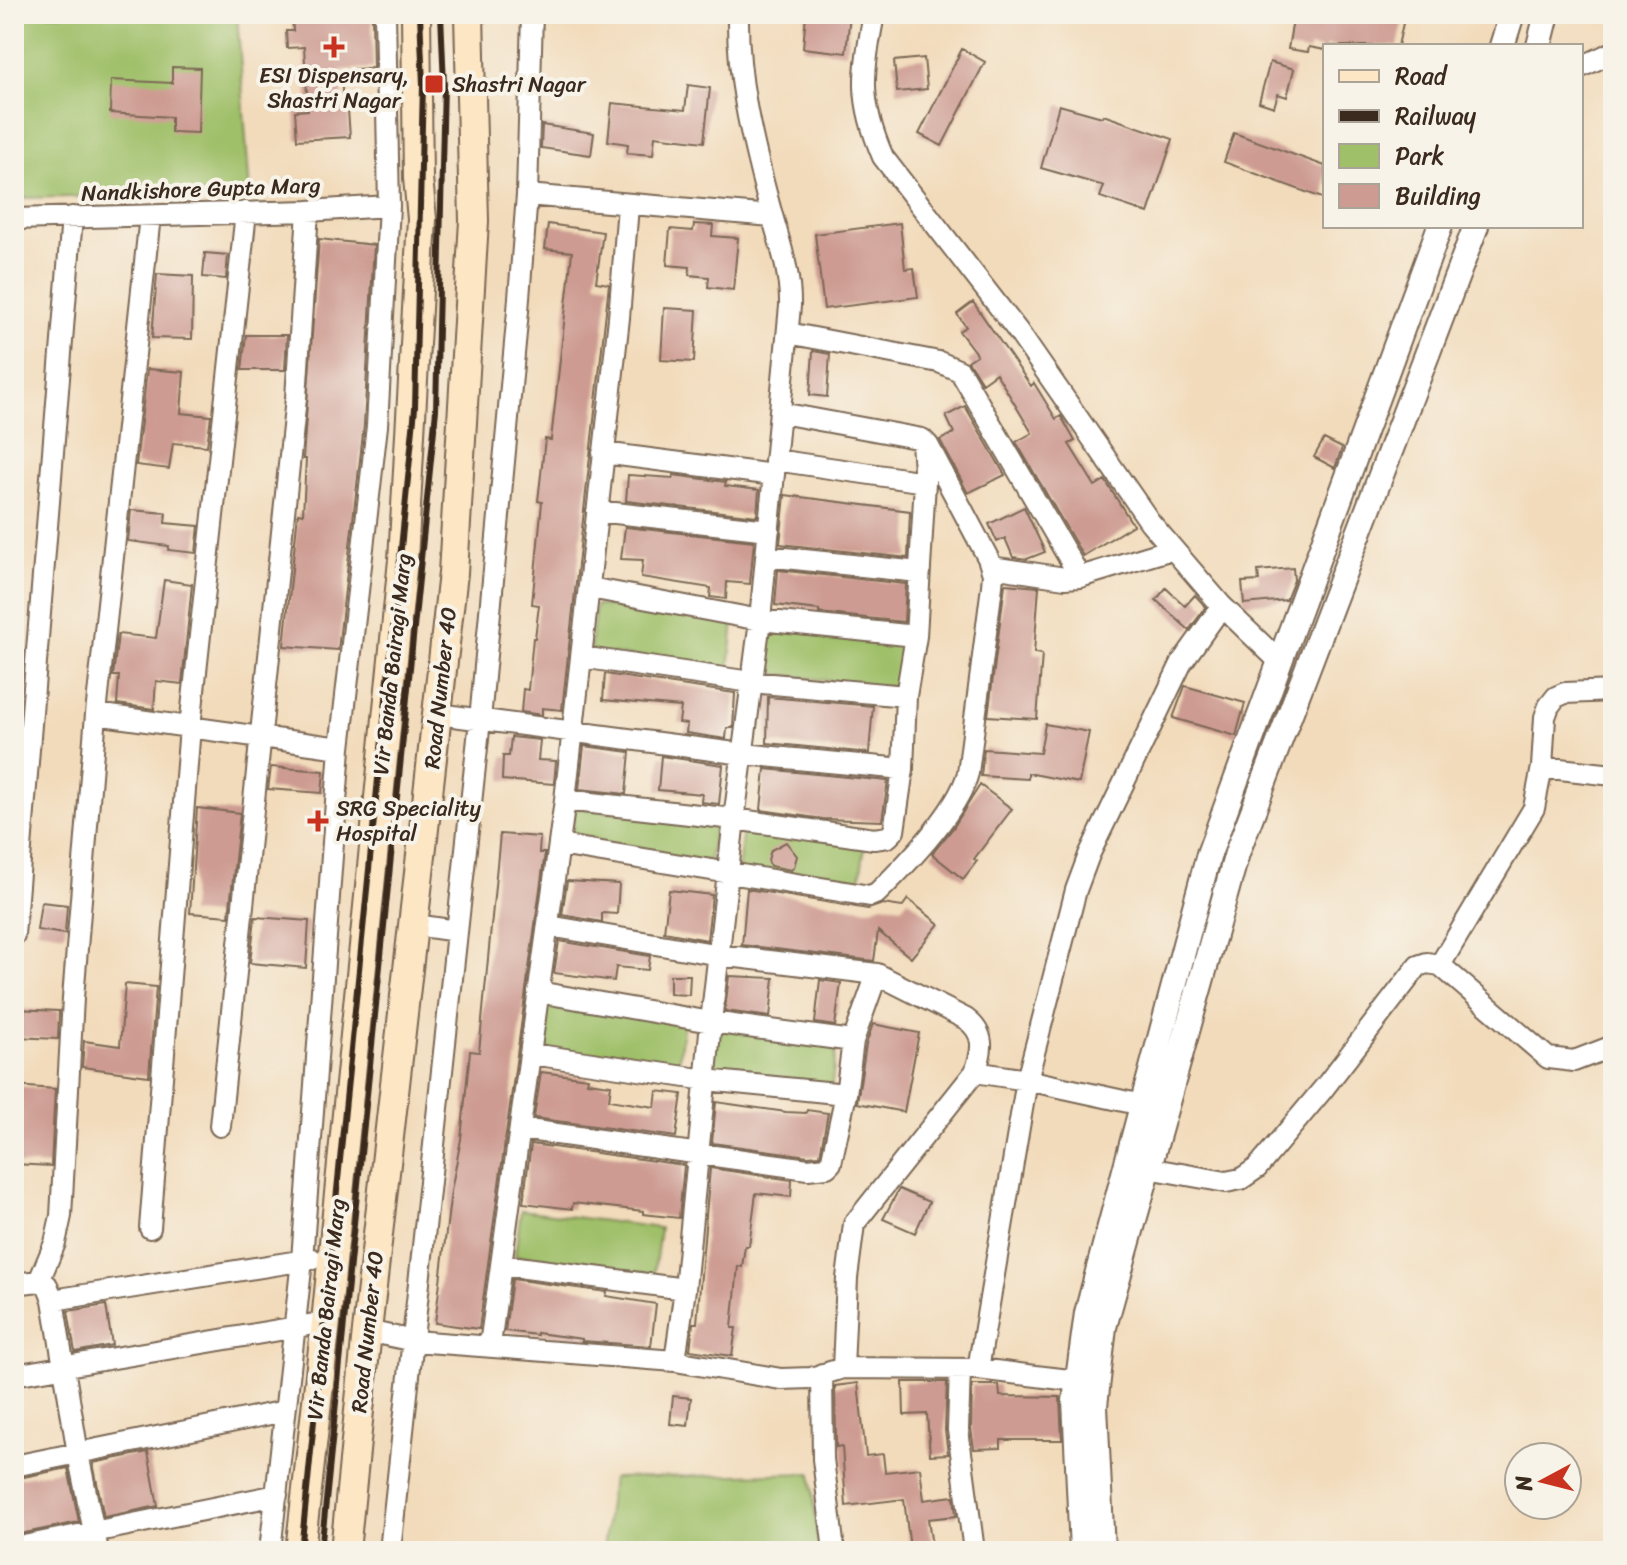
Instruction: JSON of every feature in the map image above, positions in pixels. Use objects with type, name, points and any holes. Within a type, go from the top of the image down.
[{"type":"main road","name":"Vir Banda Bairagi Marg","points":[[300,1551],[403,560],[422,219],[418,178],[416,14]]},
{"type":"main road","name":"Road Number 40","points":[[345,1551],[453,573],[474,221],[469,14]]},
{"type":"street","points":[[270,1551],[302,1260],[340,748],[377,426],[389,206],[385,14]]},
{"type":"street","points":[[390,1551],[480,720],[527,195],[532,14]]},
{"type":"street","points":[[675,1361],[734,819],[760,620],[788,333],[790,279],[742,93],[738,14]]},
{"type":"street","points":[[874,14],[863,77],[865,104],[883,157],[1017,330],[1172,549],[1222,606],[1280,662]]},
{"type":"street","points":[[1503,44],[1512,14]]},
{"type":"street","points":[[1540,44],[1547,14]]},
{"type":"street","points":[[1583,66],[1611,56]]},
{"type":"street","points":[[527,195],[772,216]]},
{"type":"street","name":"Nandkishore Gupta Marg","points":[[14,219],[389,206]]},
{"type":"street","points":[[490,1345],[565,800],[590,588],[628,206]]},
{"type":"street","points":[[220,1126],[296,398],[308,211]]},
{"type":"street","points":[[150,1228],[190,727],[246,212]]},
{"type":"street","points":[[39,1281],[55,1243],[61,1216],[73,998],[96,714],[150,216]]},
{"type":"street","points":[[14,935],[72,217]]},
{"type":"street","points":[[1082,1551],[1075,1401],[1087,1313],[1209,854],[1439,228]]},
{"type":"street","points":[[1102,1551],[1095,1406],[1104,1327],[1148,1168],[1237,853],[1475,228]]},
{"type":"street","points":[[788,333],[939,362],[960,371],[1080,577]]},
{"type":"street","points":[[559,845],[870,896],[882,889],[918,850],[959,795],[968,773],[992,586],[991,567],[928,445],[922,439],[781,413]]},
{"type":"street","points":[[377,426],[411,428]]},
{"type":"street","points":[[565,800],[734,819],[856,837],[888,837],[894,831],[903,769],[906,696],[916,636],[925,482],[922,439]]},
{"type":"street","points":[[603,453],[925,482]]},
{"type":"street","points":[[597,511],[769,530]]},
{"type":"street","points":[[991,567],[1065,578],[1080,577],[1172,549]]},
{"type":"street","points":[[766,556],[919,572]]},
{"type":"street","points":[[590,588],[760,620],[916,636]]},
{"type":"street","points":[[974,1551],[958,1430],[1027,1080],[1065,928],[1089,855],[1182,662],[1222,606]]},
{"type":"street","points":[[581,657],[751,682],[906,696]]},
{"type":"street","points":[[1440,965],[1528,819],[1537,797],[1545,717],[1549,706],[1556,697],[1565,693],[1613,691]]},
{"type":"street","points":[[96,714],[340,748]]},
{"type":"street","points":[[438,714],[743,754],[903,769]]},
{"type":"street","points":[[1542,767],[1613,775]]},
{"type":"street","points":[[415,925],[457,931]]},
{"type":"street","points":[[549,926],[720,955],[877,974],[973,1024],[983,1041],[975,1072],[854,1224],[847,1278],[843,1368]]},
{"type":"street","points":[[1148,1168],[1226,1182],[1249,1174],[1324,1088],[1418,966],[1427,963],[1440,965],[1548,1058],[1574,1061],[1613,1046]]},
{"type":"street","points":[[521,1129],[808,1169],[827,1167],[831,1163],[846,1094],[853,1041],[877,974]]},
{"type":"street","points":[[538,992],[711,1022],[853,1041]]},
{"type":"street","points":[[532,1054],[706,1080],[846,1094]]},
{"type":"street","points":[[975,1072],[1142,1105]]},
{"type":"street","points":[[53,1300],[331,1256]]},
{"type":"street","points":[[503,1265],[685,1289]]},
{"type":"street","points":[[14,1284],[39,1281],[47,1285],[53,1300],[78,1454],[96,1541]]},
{"type":"street","points":[[14,1375],[294,1325],[326,1322]]},
{"type":"street","points":[[367,1331],[414,1341],[675,1361],[781,1379],[811,1378],[843,1368],[969,1369],[1078,1381]]},
{"type":"street","points":[[822,1374],[823,1459],[834,1551]]},
{"type":"street","points":[[14,1466],[285,1411]]},
{"type":"street","points":[[14,1548],[96,1541],[277,1495]]},
{"type":"green space","points":[[14,14],[237,14],[250,194],[14,198]]},
{"type":"green space","points":[[596,605],[734,622],[729,669],[590,651]]},
{"type":"green space","points":[[765,625],[903,643],[898,689],[759,672]]},
{"type":"green space","points":[[575,808],[715,823],[709,864],[571,841]]},
{"type":"green space","points":[[743,828],[865,844],[859,887],[738,871]]},
{"type":"green space","points":[[546,1003],[684,1021],[678,1067],[539,1050]]},
{"type":"green space","points":[[715,1028],[837,1044],[831,1090],[710,1075]]},
{"type":"green space","points":[[521,1210],[660,1228],[654,1274],[515,1256]]},
{"type":"green space","points":[[811,1473],[819,1551],[603,1551],[612,1478]]},
{"type":"building","points":[[372,14],[373,68],[341,70],[343,110],[348,110],[350,137],[297,140],[295,111],[308,110],[304,47],[287,48],[286,31],[293,31],[292,16]]},
{"type":"building","points":[[806,14],[850,14],[846,53],[803,48]]},
{"type":"building","points":[[1294,14],[1405,14],[1398,44],[1323,44],[1323,50],[1309,47],[1308,52],[1288,49]]},
{"type":"building","points":[[962,49],[985,62],[942,146],[919,134]]},
{"type":"building","points":[[924,58],[927,89],[897,92],[894,61]]},
{"type":"building","points":[[1270,62],[1294,69],[1287,97],[1278,94],[1274,107],[1259,102]]},
{"type":"building","points":[[172,67],[200,68],[198,133],[171,132],[171,117],[110,113],[111,80],[172,83]]},
{"type":"building","points":[[688,85],[710,88],[704,142],[655,136],[653,155],[627,153],[628,144],[608,141],[612,103],[685,110]]},
{"type":"building","points":[[1059,105],[1103,115],[1173,139],[1148,213],[1100,197],[1104,186],[1041,168]]},
{"type":"building","points":[[542,125],[594,133],[591,155],[541,148]]},
{"type":"building","points":[[1234,133],[1323,165],[1323,198],[1224,162]]},
{"type":"building","points":[[900,223],[905,269],[914,268],[918,297],[824,309],[815,234]]},
{"type":"building","points":[[548,224],[603,232],[596,282],[609,284],[562,710],[542,708],[542,715],[521,712],[523,689],[528,690],[539,605],[532,604],[542,502],[538,501],[545,439],[551,440],[572,252],[545,249]]},
{"type":"building","points":[[694,224],[713,225],[712,236],[738,238],[733,290],[708,287],[709,277],[689,275],[690,267],[667,265],[670,229],[693,231]]},
{"type":"building","points":[[319,239],[374,245],[364,425],[338,650],[284,646],[298,513],[303,514],[306,459],[303,459]]},
{"type":"building","points":[[205,253],[228,255],[226,279],[203,277]]},
{"type":"building","points":[[157,274],[193,276],[192,339],[152,338]]},
{"type":"building","points":[[973,302],[1031,386],[1034,383],[1056,419],[1061,416],[1075,441],[1069,444],[1095,486],[1105,480],[1133,525],[1083,556],[1016,442],[1032,433],[996,373],[982,383],[968,361],[977,355],[959,331],[966,327],[957,314]]},
{"type":"building","points":[[664,308],[697,310],[694,362],[661,360]]},
{"type":"building","points":[[246,335],[287,335],[285,370],[242,370]]},
{"type":"building","points":[[813,351],[830,354],[827,397],[810,395]]},
{"type":"building","points":[[147,369],[184,372],[181,413],[211,416],[207,446],[173,443],[169,469],[136,465]]},
{"type":"building","points":[[965,406],[1005,475],[968,493],[940,440],[954,433],[946,416]]},
{"type":"building","points":[[1324,439],[1342,448],[1335,468],[1314,457]]},
{"type":"building","points":[[628,475],[673,478],[673,475],[759,490],[757,516],[626,501]]},
{"type":"building","points":[[785,495],[910,511],[908,558],[780,544]]},
{"type":"building","points":[[1024,507],[1045,552],[1027,559],[1013,557],[1005,538],[997,542],[989,524]]},
{"type":"building","points":[[131,510],[166,513],[165,523],[199,526],[196,553],[128,541]]},
{"type":"building","points":[[625,527],[754,541],[750,584],[727,582],[726,599],[710,597],[711,588],[641,577],[643,560],[621,559]]},
{"type":"building","points":[[1293,568],[1294,580],[1286,600],[1244,604],[1242,582],[1259,581],[1258,571]]},
{"type":"building","points":[[778,570],[906,584],[904,622],[775,605]]},
{"type":"building","points":[[164,580],[192,584],[182,684],[156,681],[154,709],[117,704],[119,676],[113,676],[118,634],[156,638]]},
{"type":"building","points":[[1005,584],[1039,587],[1034,653],[1042,654],[1037,719],[988,716]]},
{"type":"building","points":[[1166,588],[1185,606],[1195,595],[1206,607],[1189,630],[1156,600]]},
{"type":"building","points":[[605,674],[735,693],[733,728],[727,728],[726,739],[686,733],[687,724],[679,723],[681,707],[603,700]]},
{"type":"building","points":[[1185,686],[1245,703],[1236,736],[1173,718]]},
{"type":"building","points":[[768,697],[873,706],[869,753],[767,743]]},
{"type":"building","points":[[1045,724],[1089,732],[1079,783],[1028,773],[1028,779],[981,776],[984,749],[1040,753]]},
{"type":"building","points":[[511,737],[540,740],[538,760],[556,761],[554,784],[502,780],[503,756],[509,756]]},
{"type":"building","points":[[584,746],[630,752],[626,794],[579,789]]},
{"type":"building","points":[[661,756],[723,765],[719,804],[701,802],[702,794],[658,790]]},
{"type":"building","points":[[271,767],[324,771],[322,793],[268,789]]},
{"type":"building","points":[[765,769],[888,781],[882,821],[823,819],[761,810]]},
{"type":"building","points":[[980,785],[1012,809],[974,859],[977,861],[963,879],[932,854]]},
{"type":"building","points":[[197,808],[240,813],[229,916],[190,913]]},
{"type":"building","points":[[500,834],[540,837],[539,853],[545,853],[479,1329],[435,1323],[470,1051],[479,1052]]},
{"type":"building","points":[[786,842],[797,856],[794,867],[791,870],[770,866],[771,850]]},
{"type":"building","points":[[567,881],[619,884],[617,914],[602,913],[602,922],[562,915]]},
{"type":"building","points":[[747,889],[868,909],[883,904],[902,907],[908,899],[939,924],[911,958],[878,931],[874,961],[742,945]]},
{"type":"building","points":[[669,890],[712,895],[707,940],[664,932]]},
{"type":"building","points":[[41,902],[67,905],[65,934],[37,930]]},
{"type":"building","points":[[255,917],[309,921],[306,968],[250,963]]},
{"type":"building","points":[[559,941],[650,956],[648,970],[616,967],[614,981],[554,973]]},
{"type":"building","points":[[670,975],[690,975],[689,995],[670,994]]},
{"type":"building","points":[[729,976],[774,978],[770,1017],[725,1011]]},
{"type":"building","points":[[820,980],[841,983],[835,1026],[815,1023]]},
{"type":"building","points":[[125,984],[156,987],[149,1076],[82,1067],[84,1041],[120,1046]]},
{"type":"building","points":[[15,1009],[59,1011],[58,1039],[14,1037]]},
{"type":"building","points":[[873,1024],[919,1033],[904,1112],[857,1103],[866,1044]]},
{"type":"building","points":[[541,1072],[588,1078],[587,1082],[611,1085],[609,1100],[655,1107],[657,1091],[682,1094],[676,1137],[534,1118]]},
{"type":"building","points":[[14,1086],[55,1089],[51,1166],[14,1164]]},
{"type":"building","points":[[716,1102],[786,1112],[806,1113],[807,1110],[828,1113],[820,1155],[712,1143]]},
{"type":"building","points":[[531,1144],[684,1165],[679,1218],[573,1203],[572,1209],[523,1203]]},
{"type":"building","points":[[710,1168],[792,1180],[791,1197],[756,1193],[749,1246],[745,1246],[742,1267],[738,1266],[732,1356],[690,1350],[693,1323],[697,1323]]},
{"type":"building","points":[[899,1189],[929,1202],[915,1233],[883,1219]]},
{"type":"building","points":[[512,1279],[607,1292],[606,1296],[656,1304],[651,1346],[505,1331]]},
{"type":"building","points":[[106,1305],[112,1345],[75,1352],[68,1311]]},
{"type":"building","points":[[903,1382],[947,1382],[945,1430],[948,1454],[930,1455],[927,1414],[904,1415]]},
{"type":"building","points":[[858,1383],[866,1456],[883,1454],[885,1472],[920,1468],[924,1500],[954,1496],[956,1516],[928,1519],[932,1546],[910,1549],[904,1499],[846,1506],[842,1446],[836,1447],[835,1386]]},
{"type":"building","points":[[972,1385],[999,1385],[1000,1396],[1060,1397],[1062,1440],[1001,1440],[1001,1448],[974,1449]]},
{"type":"building","points":[[673,1396],[691,1398],[688,1426],[670,1424]]},
{"type":"building","points":[[148,1452],[158,1506],[104,1517],[93,1463]]},
{"type":"building","points":[[68,1468],[79,1522],[20,1534],[14,1479]]},
{"type":"railway","points":[[301,1551],[415,408],[423,85],[420,14]]},
{"type":"railway","points":[[321,1551],[436,410],[444,85],[441,14]]},
{"type":"place","name":"ESI Dispensary, Shastri Nagar","points":[[334,47]]},
{"type":"place","name":"Shastri Nagar","points":[[434,84]]},
{"type":"place","name":"SRG Speciality Hospital","points":[[318,821]]}]
